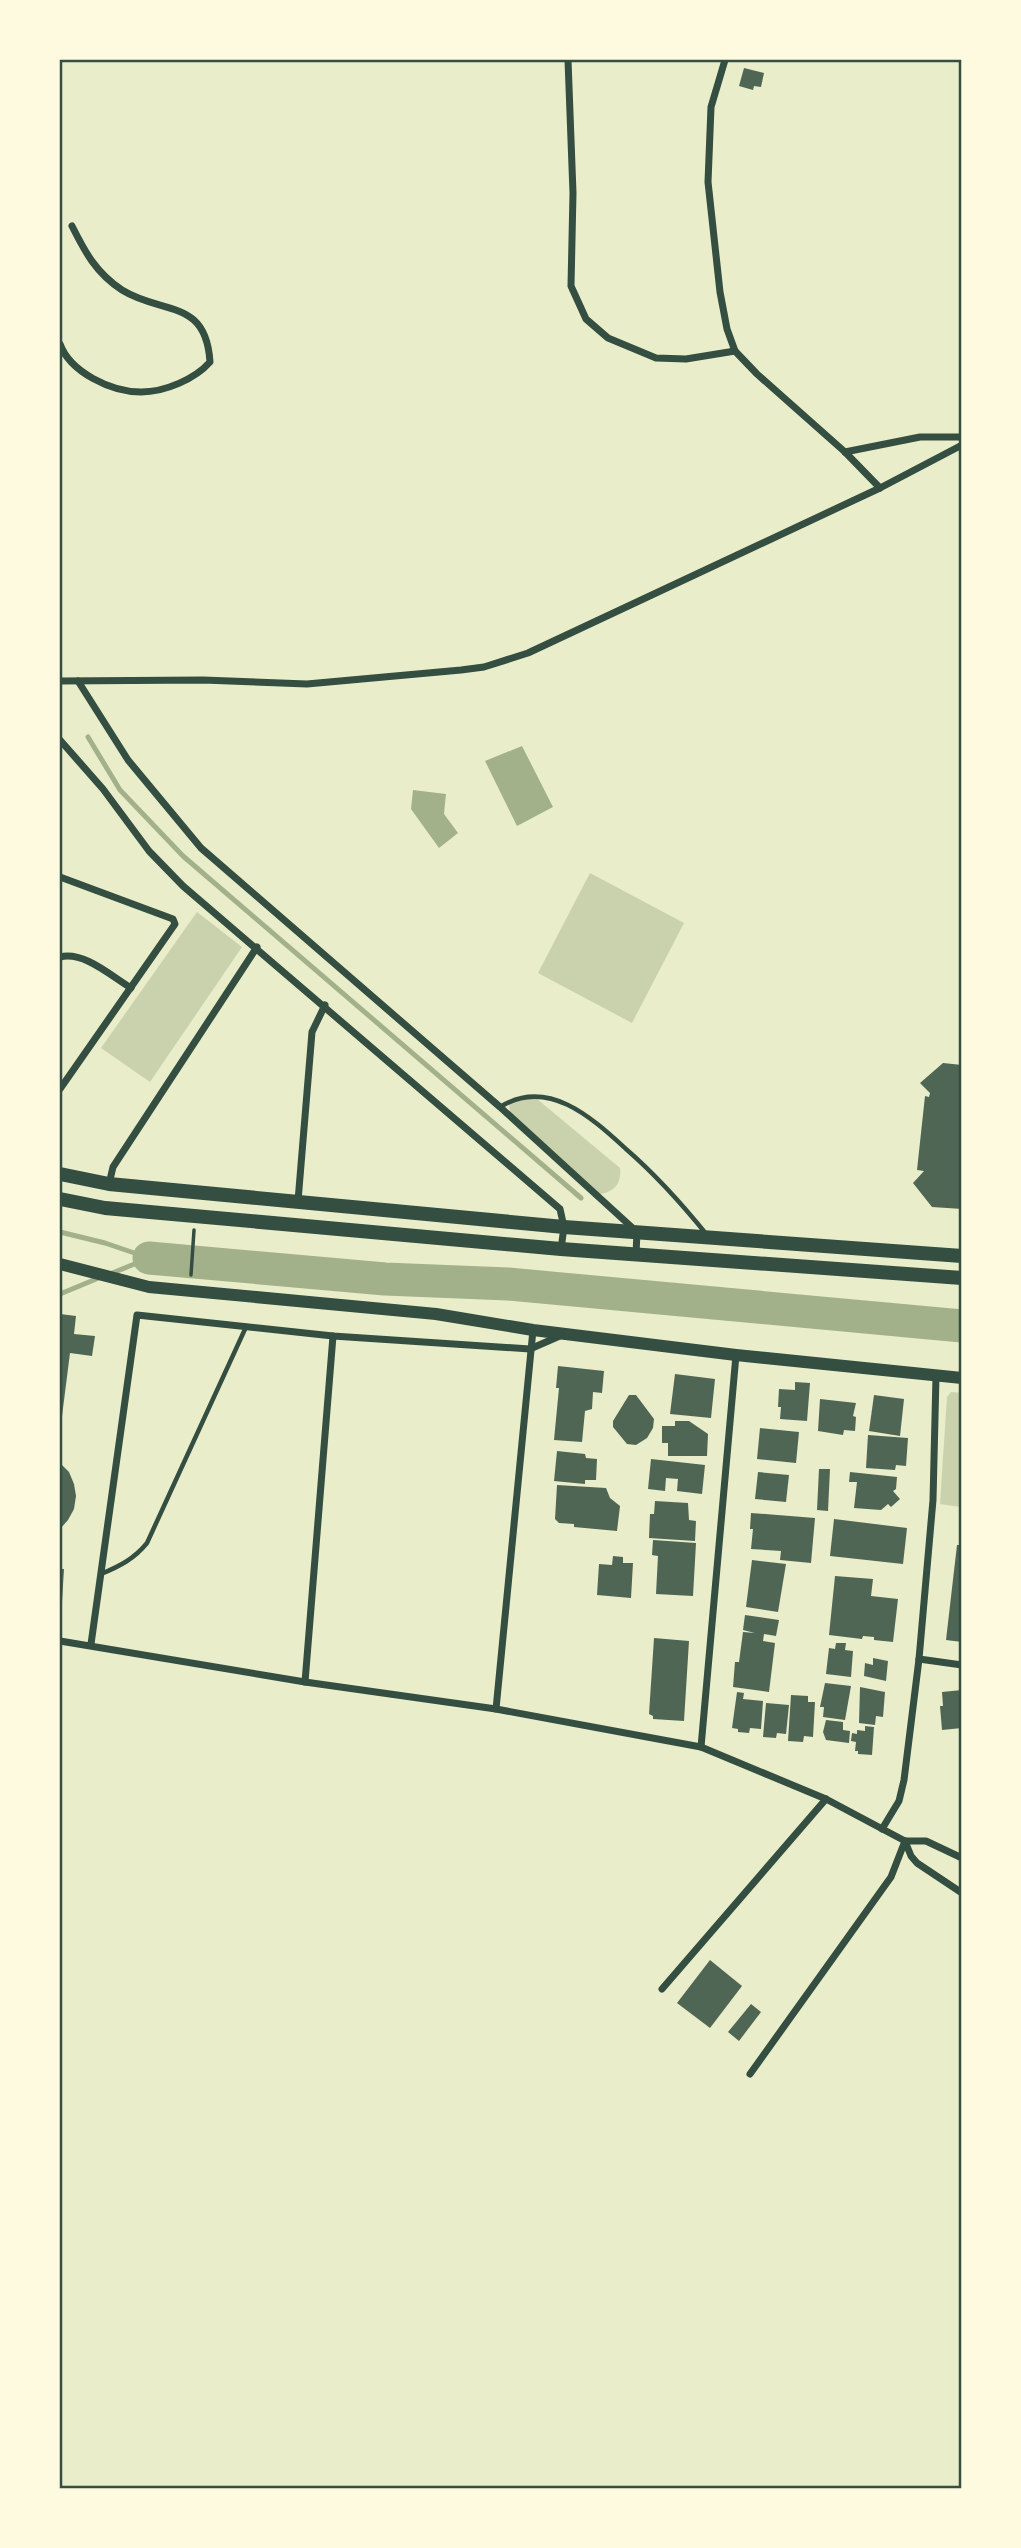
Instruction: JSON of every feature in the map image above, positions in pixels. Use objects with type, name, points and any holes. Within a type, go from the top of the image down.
[{"type":"main road","points":[[60,1174],[109,1184],[564,1227],[961,1256]]},
{"type":"main road","points":[[105,1208],[109,1184]]},
{"type":"main road","points":[[60,1199],[105,1208],[561,1249],[961,1278]]},
{"type":"main road","points":[[296,1224],[298,1201]]},
{"type":"main road","points":[[864,1270],[866,1247]]},
{"type":"street","points":[[568,60],[573,181],[571,286],[586,319],[608,338],[656,358],[685,359],[735,351]]},
{"type":"street","points":[[725,60],[711,107],[708,182],[720,292],[727,329],[735,351],[757,374],[845,452],[880,488]]},
{"type":"street","points":[[60,344],[63,353],[80,371],[101,384],[141,392],[183,382],[199,374],[210,362],[209,342],[189,315],[123,291],[92,264],[72,226]]},
{"type":"street","points":[[845,452],[920,437],[961,436]]},
{"type":"street","points":[[60,681],[203,680],[307,684],[484,667],[528,653],[880,488],[961,445]]},
{"type":"street","points":[[78,681],[128,760],[201,848],[500,1107],[637,1233],[636,1255]]},
{"type":"street","points":[[60,740],[103,789],[149,851],[184,886],[560,1209],[564,1227],[561,1249]]},
{"type":"street","points":[[60,877],[175,922],[60,1089]]},
{"type":"street","points":[[109,1184],[113,1167],[257,947]]},
{"type":"street","points":[[60,957],[68,955],[85,960],[131,988]]},
{"type":"street","points":[[298,1201],[312,1032],[325,1005]]},
{"type":"street","points":[[60,1264],[149,1287],[436,1314],[736,1355],[961,1378]]},
{"type":"street","points":[[92,1644],[136,1315],[333,1336],[530,1349],[565,1333]]},
{"type":"street","points":[[496,1709],[533,1329]]},
{"type":"street","points":[[305,1682],[333,1336]]},
{"type":"street","points":[[701,1747],[736,1355]]},
{"type":"street","points":[[883,1829],[899,1801],[904,1780],[919,1659],[933,1500],[936,1376]]},
{"type":"street","points":[[60,1641],[92,1644],[305,1682],[496,1709],[701,1747],[826,1798],[905,1841],[926,1841],[961,1858]]},
{"type":"street","points":[[919,1659],[961,1665]]},
{"type":"street","points":[[662,1989],[826,1798]]},
{"type":"street","points":[[905,1841],[917,1863],[961,1893]]},
{"type":"street","points":[[750,2074],[891,1877],[905,1841]]},
{"type":"lane","points":[[500,1107],[513,1100],[535,1096],[550,1098],[591,1117],[652,1172],[708,1236]]},
{"type":"lane","points":[[100,1574],[125,1563],[147,1543],[246,1327]]},
{"type":"path","points":[[190,1277],[194,1226]]},
{"type":"shaded area","points":[[522,746],[553,807],[517,826],[485,761]]},
{"type":"shaded area","points":[[413,790],[446,794],[444,814],[458,833],[439,848],[411,809]]},
{"type":"shaded area","points":[[590,873],[684,923],[632,1023],[538,973]]},
{"type":"shaded area","points":[[197,912],[242,947],[150,1082],[101,1048]]},
{"type":"shaded area","points":[[513,1098],[537,1099],[620,1168],[615,1188],[595,1195],[514,1122],[509,1107]]},
{"type":"shaded area","points":[[951,1392],[961,1393],[961,1507],[940,1504],[947,1397]]},
{"type":"building","points":[[744,68],[764,73],[761,87],[754,86],[753,90],[739,86]]},
{"type":"building","points":[[943,1063],[962,1065],[962,1209],[932,1207],[913,1183],[924,1171],[917,1170],[925,1096],[929,1097],[930,1093],[920,1083]]},
{"type":"building","points":[[60,1314],[76,1316],[74,1334],[95,1336],[92,1356],[70,1353],[61,1424]]},
{"type":"building","points":[[558,1366],[604,1371],[602,1393],[593,1392],[592,1409],[585,1411],[582,1442],[554,1440],[559,1388],[556,1388]]},
{"type":"building","points":[[675,1374],[715,1379],[711,1418],[670,1414]]},
{"type":"building","points":[[795,1382],[810,1383],[807,1421],[780,1419],[779,1389],[795,1390]]},
{"type":"building","points":[[629,1395],[636,1395],[654,1419],[653,1428],[647,1438],[636,1445],[627,1444],[613,1427],[613,1421]]},
{"type":"building","points":[[874,1395],[904,1399],[900,1436],[869,1431]]},
{"type":"building","points":[[820,1399],[856,1403],[853,1416],[856,1417],[855,1431],[844,1430],[843,1435],[818,1431]]},
{"type":"building","points":[[675,1421],[689,1421],[708,1434],[707,1456],[668,1456],[668,1443],[662,1443],[662,1426],[675,1426]]},
{"type":"building","points":[[760,1428],[799,1432],[796,1463],[757,1459]]},
{"type":"building","points":[[868,1435],[908,1438],[906,1466],[896,1465],[895,1470],[866,1468]]},
{"type":"building","points":[[557,1451],[585,1454],[586,1458],[597,1459],[596,1480],[585,1480],[585,1484],[554,1481]]},
{"type":"building","points":[[651,1459],[705,1465],[702,1494],[677,1491],[678,1479],[666,1478],[665,1491],[648,1489]]},
{"type":"building","points":[[60,1463],[69,1472],[76,1496],[74,1509],[60,1529]]},
{"type":"building","points":[[819,1469],[830,1469],[828,1511],[817,1510]]},
{"type":"building","points":[[758,1472],[789,1475],[786,1502],[755,1499]]},
{"type":"building","points":[[850,1472],[897,1477],[896,1489],[893,1491],[900,1499],[891,1507],[888,1504],[881,1510],[854,1508],[857,1482],[849,1482]]},
{"type":"building","points":[[557,1485],[606,1488],[610,1498],[620,1506],[617,1531],[559,1523],[555,1519]]},
{"type":"building","points":[[655,1501],[688,1503],[689,1520],[696,1521],[695,1541],[649,1538],[650,1514],[654,1514]]},
{"type":"building","points":[[751,1513],[815,1518],[811,1563],[780,1560],[781,1551],[751,1549]]},
{"type":"building","points":[[834,1519],[907,1528],[903,1564],[830,1556]]},
{"type":"building","points":[[653,1540],[696,1543],[693,1596],[656,1594],[658,1556],[652,1555]]},
{"type":"building","points":[[957,1545],[962,1545],[962,1642],[946,1640]]},
{"type":"building","points":[[613,1556],[623,1557],[623,1563],[633,1563],[631,1598],[597,1595],[599,1564],[612,1565]]},
{"type":"building","points":[[752,1560],[786,1564],[778,1612],[746,1607]]},
{"type":"building","points":[[60,1569],[64,1569],[62,1602],[60,1602]]},
{"type":"building","points":[[835,1576],[873,1579],[871,1596],[898,1599],[893,1642],[874,1640],[874,1637],[863,1636],[862,1639],[829,1635]]},
{"type":"building","points":[[745,1615],[779,1620],[776,1636],[764,1634],[763,1641],[775,1643],[769,1692],[733,1687],[735,1662],[739,1662],[743,1632],[755,1633],[743,1630]]},
{"type":"building","points":[[654,1638],[689,1641],[684,1721],[653,1719],[649,1714]]},
{"type":"building","points":[[836,1643],[846,1643],[845,1650],[853,1651],[851,1677],[826,1674],[829,1648],[835,1649]]},
{"type":"building","points":[[873,1658],[888,1661],[886,1681],[864,1676],[865,1663],[873,1665]]},
{"type":"building","points":[[825,1683],[851,1686],[845,1720],[823,1717],[824,1707],[820,1707]]},
{"type":"building","points":[[860,1687],[885,1692],[883,1717],[876,1716],[875,1725],[859,1723]]},
{"type":"building","points":[[962,1690],[962,1728],[942,1730],[942,1692]]},
{"type":"building","points":[[737,1692],[744,1693],[743,1699],[763,1701],[761,1729],[750,1728],[749,1733],[738,1732],[738,1729],[732,1728]]},
{"type":"building","points":[[791,1695],[808,1696],[808,1702],[815,1702],[813,1737],[804,1736],[803,1742],[788,1741]]},
{"type":"building","points":[[766,1703],[789,1705],[786,1734],[777,1733],[776,1738],[763,1737]]},
{"type":"building","points":[[826,1720],[843,1722],[843,1730],[850,1731],[849,1743],[826,1740],[823,1732]]},
{"type":"building","points":[[865,1726],[874,1727],[872,1755],[858,1754],[858,1751],[855,1751],[856,1742],[851,1741],[852,1733],[857,1734],[857,1730],[865,1731]]},
{"type":"building","points":[[710,1960],[742,1986],[710,2028],[677,2003]]},
{"type":"building","points":[[751,2004],[761,2012],[739,2041],[728,2032]]},
{"type":"waterway","points":[[88,737],[120,790],[183,856],[581,1198]]},
{"type":"waterway","points":[[60,1232],[149,1258]]},
{"type":"waterway","points":[[110,1274],[149,1258]]},
{"type":"waterway","points":[[149,1258],[385,1279],[508,1284],[962,1326]]},
{"type":"waterway","points":[[60,1294],[101,1277]]}]
